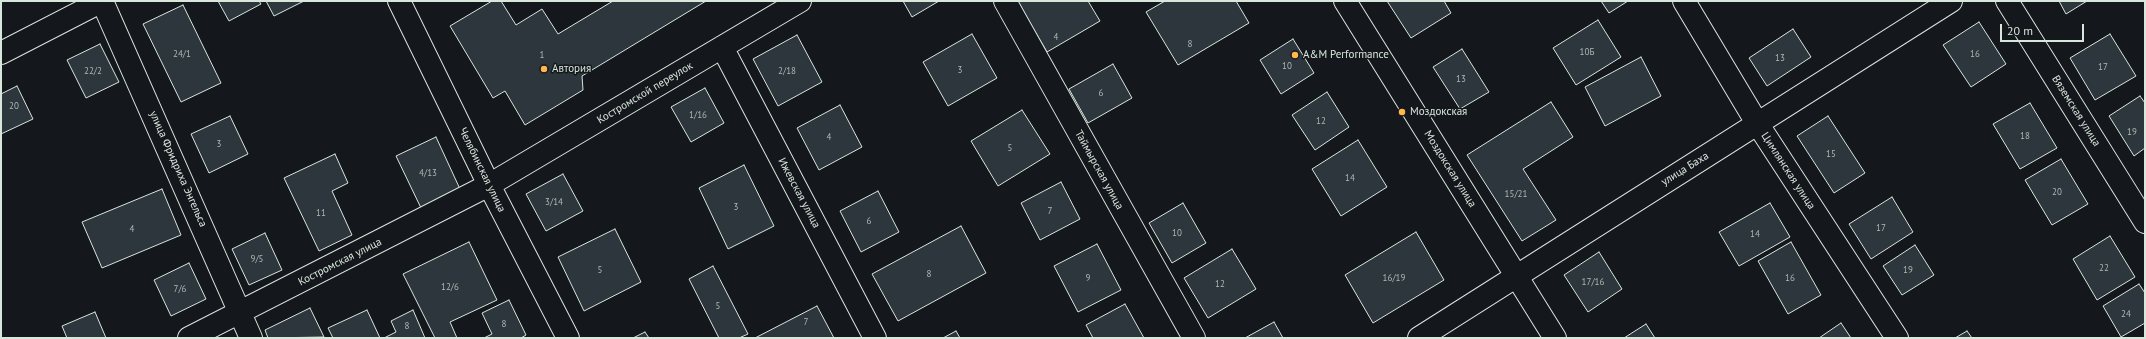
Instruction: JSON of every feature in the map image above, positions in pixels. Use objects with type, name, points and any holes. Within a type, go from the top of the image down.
[{"type":"street","points":[[1,53],[102,1]]},
{"type":"street","name":"улица Фридриха Энгельса","points":[[102,1],[242,313],[251,338]]},
{"type":"street","name":"Челябинская улица","points":[[399,1],[568,338]]},
{"type":"street","name":"Костромской переулок","points":[[490,185],[800,1]]},
{"type":"street","name":"Таймырская улица","points":[[1005,1],[1194,338]]},
{"type":"street","name":"Моздокская улица","points":[[1345,1],[1555,338]]},
{"type":"street","name":"Цимлянская улица","points":[[1684,1],[1757,123],[1897,338]]},
{"type":"street","name":"улица Баха","points":[[1419,338],[1951,1]]},
{"type":"street","name":"Вяземская улица","points":[[2007,1],[2145,222]]},
{"type":"street","name":"Ижевская улица","points":[[722,47],[875,338]]},
{"type":"street","name":"Костромская улица","points":[[189,338],[242,313],[490,185]]},
{"type":"building","points":[[218,1],[259,1],[261,4],[229,21]]},
{"type":"building","points":[[266,1],[304,1],[274,16]]},
{"type":"building","points":[[492,1],[501,1],[516,25],[542,9],[558,34],[613,1],[706,1],[582,76],[583,90],[525,125],[505,91],[493,98],[450,26]]},
{"type":"building","points":[[903,1],[939,1],[912,17]]},
{"type":"building","points":[[1017,1],[1088,1],[1100,21],[1047,52]]},
{"type":"building","points":[[1165,1],[1236,1],[1249,23],[1178,65],[1146,12]]},
{"type":"building","points":[[1387,1],[1444,1],[1451,13],[1411,38]]},
{"type":"building","points":[[1601,1],[1628,1],[1609,13]]},
{"type":"building","points":[[2059,1],[2087,1],[2066,14]]},
{"type":"building","points":[[183,5],[221,83],[181,102],[143,24]]},
{"type":"building","points":[[1598,20],[1621,57],[1576,85],[1553,48]]},
{"type":"building","points":[[1979,22],[2006,64],[1971,87],[1943,45]]},
{"type":"building","points":[[1793,29],[1811,57],[1767,86],[1749,58]]},
{"type":"building","points":[[972,34],[997,78],[948,106],[923,62]]},
{"type":"building","points":[[2110,34],[2136,76],[2095,100],[2070,58]]},
{"type":"building","points":[[797,35],[822,82],[778,106],[753,59]]},
{"type":"building","points":[[1293,39],[1314,73],[1281,94],[1260,60]]},
{"type":"building","points":[[100,44],[119,82],[86,98],[67,60]]},
{"type":"building","points":[[1462,49],[1489,92],[1460,109],[1433,67]]},
{"type":"building","points":[[1641,57],[1661,96],[1605,126],[1585,87]]},
{"type":"building","points":[[1113,64],[1132,98],[1088,123],[1069,89]]},
{"type":"building","points":[[17,86],[33,119],[1,134],[1,94]]},
{"type":"building","points":[[705,88],[724,123],[691,142],[671,107]]},
{"type":"building","points":[[1327,92],[1349,127],[1315,150],[1292,115]]},
{"type":"building","points":[[2140,96],[2145,103],[2145,148],[2134,156],[2109,116]]},
{"type":"building","points":[[1551,102],[1573,137],[1523,169],[1556,220],[1522,241],[1467,155]]},
{"type":"building","points":[[2030,103],[2057,148],[2020,169],[1993,124]]},
{"type":"building","points":[[840,105],[862,147],[819,170],[797,128]]},
{"type":"building","points":[[1022,110],[1050,154],[998,186],[971,141]]},
{"type":"building","points":[[230,116],[248,154],[209,173],[191,134]]},
{"type":"building","points":[[1828,116],[1865,173],[1834,193],[1797,136]]},
{"type":"building","points":[[436,137],[460,189],[421,208],[396,156]]},
{"type":"building","points":[[1358,140],[1387,187],[1341,216],[1312,169]]},
{"type":"building","points":[[335,154],[348,183],[332,191],[352,235],[319,251],[284,178]]},
{"type":"building","points":[[2061,159],[2088,204],[2052,225],[2025,180]]},
{"type":"building","points":[[744,165],[774,226],[728,249],[699,188]]},
{"type":"building","points":[[563,174],[583,211],[546,231],[526,194]]},
{"type":"building","points":[[1061,182],[1080,219],[1040,240],[1021,203]]},
{"type":"building","points":[[162,189],[181,235],[102,268],[82,222]]},
{"type":"building","points":[[878,191],[899,232],[861,252],[840,211]]},
{"type":"building","points":[[1892,197],[1913,232],[1871,259],[1849,224]]},
{"type":"building","points":[[1183,203],[1206,243],[1172,263],[1149,223]]},
{"type":"building","points":[[1770,203],[1790,237],[1739,266],[1719,232]]},
{"type":"building","points":[[961,226],[986,273],[898,321],[872,274]]},
{"type":"building","points":[[615,229],[641,282],[584,311],[558,257]]},
{"type":"building","points":[[1416,232],[1444,280],[1373,323],[1345,275]]},
{"type":"building","points":[[265,233],[282,270],[249,285],[232,249]]},
{"type":"building","points":[[2110,236],[2135,277],[2097,300],[2073,259]]},
{"type":"building","points":[[469,242],[497,300],[450,322],[457,338],[435,338],[403,274]]},
{"type":"building","points":[[1791,242],[1821,295],[1788,314],[1758,261]]},
{"type":"building","points":[[1097,244],[1121,290],[1078,312],[1054,266]]},
{"type":"building","points":[[1915,245],[1934,275],[1902,295],[1883,266]]},
{"type":"building","points":[[1232,249],[1256,289],[1208,318],[1184,278]]},
{"type":"building","points":[[1599,252],[1622,289],[1588,312],[1564,275]]},
{"type":"building","points":[[189,263],[206,299],[171,316],[154,280]]},
{"type":"building","points":[[713,266],[748,334],[739,338],[719,338],[689,279]]},
{"type":"building","points":[[2139,284],[2145,293],[2145,323],[2121,337],[2103,306]]},
{"type":"building","points":[[509,300],[526,335],[521,338],[484,338],[492,334],[482,313]]},
{"type":"building","points":[[1125,304],[1144,338],[1093,338],[1086,325]]},
{"type":"building","points":[[817,306],[834,338],[755,338]]},
{"type":"building","points":[[310,308],[324,337],[268,338],[265,330]]},
{"type":"building","points":[[367,310],[380,338],[333,338],[328,328]]},
{"type":"building","points":[[413,310],[425,338],[384,338],[396,332],[391,321]]},
{"type":"building","points":[[95,312],[106,338],[67,338],[62,326]]},
{"type":"building","points":[[1274,322],[1283,338],[1245,338]]},
{"type":"building","points":[[1841,323],[1851,338],[1819,338]]},
{"type":"building","points":[[1646,324],[1655,338],[1624,338]]},
{"type":"building","points":[[956,331],[960,338],[943,338]]},
{"type":"building","points":[[1967,331],[1972,338],[1955,338]]},
{"type":"building","points":[[645,332],[649,338],[633,338]]},
{"type":"place","name":"A&M Performance","points":[[1295,55]]},
{"type":"place","name":"Автория","points":[[544,69]]},
{"type":"place","name":"Моздокская","points":[[1402,112]]}]
